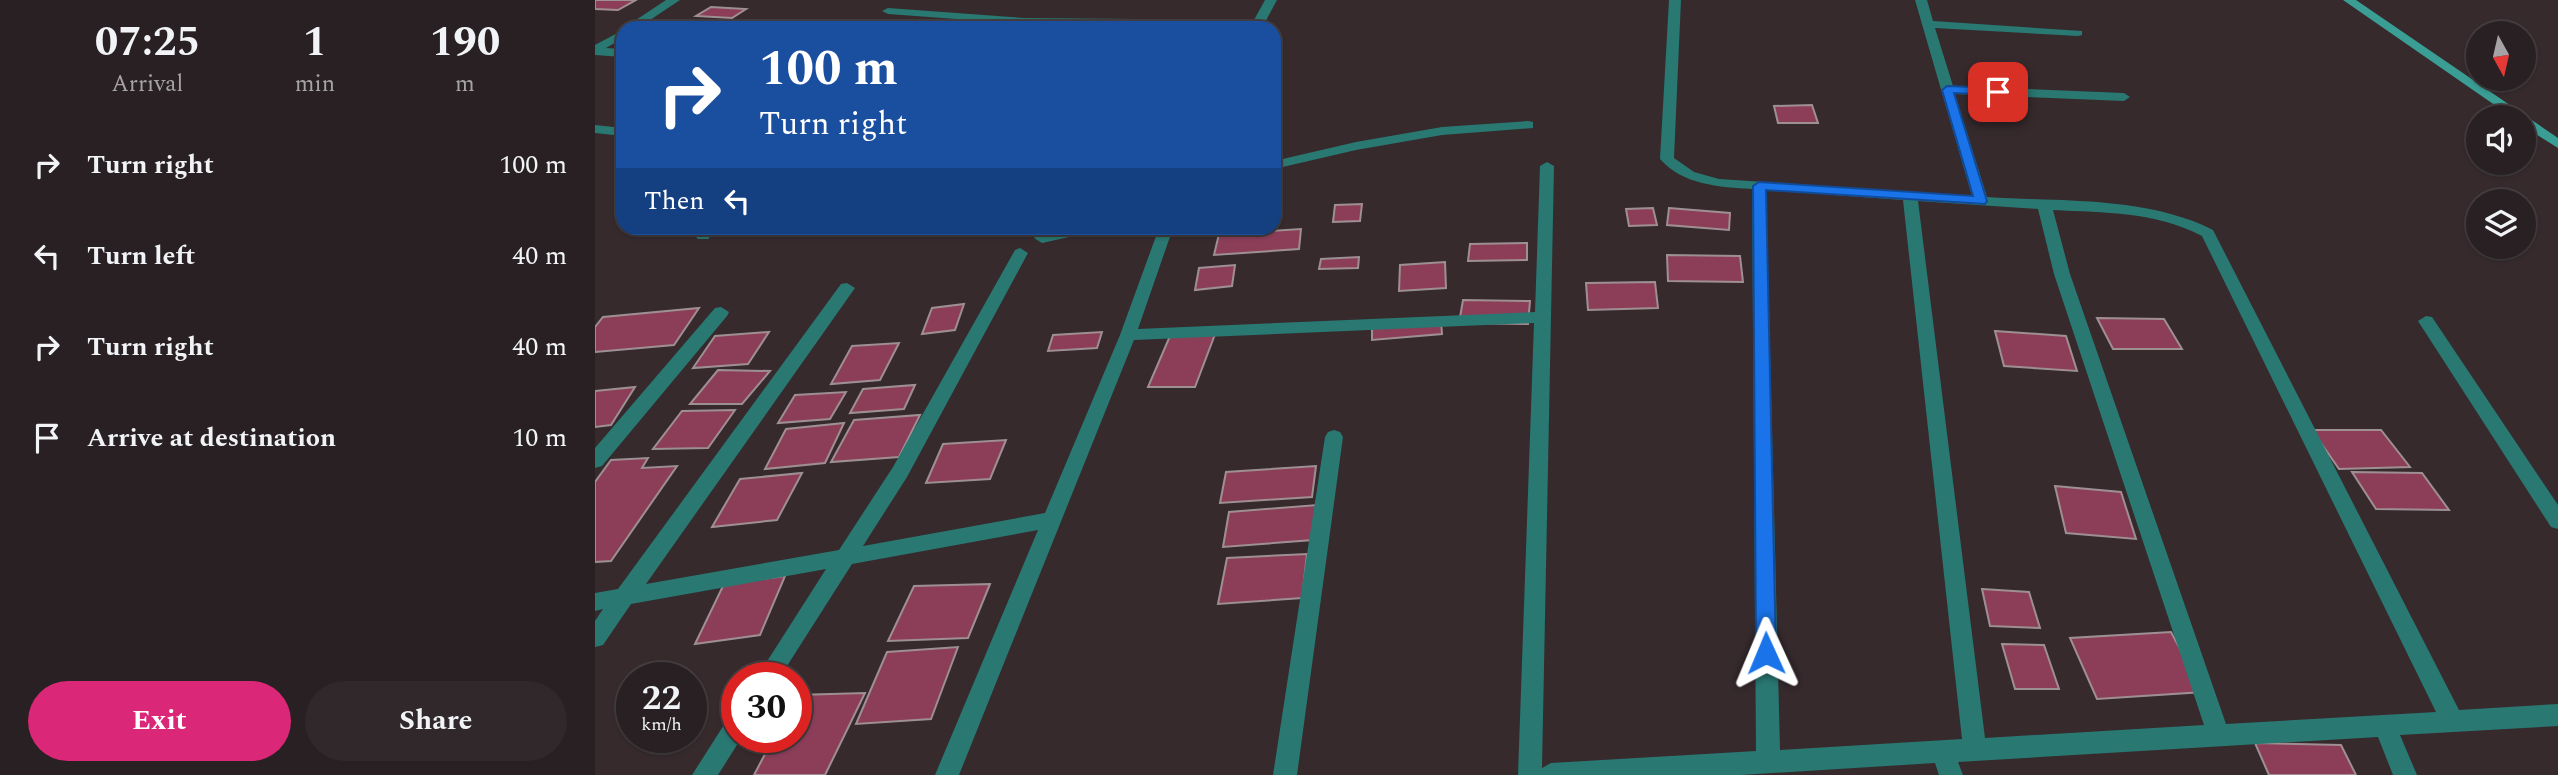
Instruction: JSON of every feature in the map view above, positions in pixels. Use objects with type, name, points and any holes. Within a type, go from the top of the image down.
[{"type":"main road","points":[[2349,0],[2503,105]]},
{"type":"main road","points":[[2536,128],[2558,144]]},
{"type":"street","points":[[641,21],[674,0]]},
{"type":"street","points":[[1260,21],[1271,0]]},
{"type":"street","points":[[1675,0],[1667,159],[1689,174],[1719,183],[2151,212],[2182,220],[2208,233],[2453,723]]},
{"type":"street","points":[[1921,0],[1981,201]]},
{"type":"street","points":[[888,11],[1024,21]]},
{"type":"street","points":[[1928,24],[2078,33]]},
{"type":"street","points":[[595,51],[616,38]]},
{"type":"street","points":[[595,51],[616,52]]},
{"type":"street","points":[[1947,90],[2123,97]]},
{"type":"street","points":[[1281,163],[1356,146],[1442,131],[1528,125]]},
{"type":"street","points":[[595,129],[616,131]]},
{"type":"street","points":[[1530,775],[1546,166]]},
{"type":"street","points":[[1759,186],[1768,762]]},
{"type":"street","points":[[1910,196],[1975,750]]},
{"type":"street","points":[[2045,205],[2062,274],[2219,736]]},
{"type":"street","points":[[1042,238],[1057,235]]},
{"type":"street","points":[[947,775],[1128,335],[1163,235]]},
{"type":"street","points":[[778,662],[900,472],[1020,253]]},
{"type":"street","points":[[595,638],[848,288]]},
{"type":"street","points":[[595,461],[721,312]]},
{"type":"street","points":[[1128,335],[1544,317]]},
{"type":"street","points":[[2426,321],[2558,521]]},
{"type":"street","points":[[1285,775],[1335,437]]},
{"type":"street","points":[[595,601],[1052,520]]},
{"type":"street","points":[[1551,775],[2558,715]]},
{"type":"street","points":[[2385,726],[2405,775]]},
{"type":"street","points":[[704,775],[721,749]]},
{"type":"street","points":[[1943,752],[1951,775]]},
{"type":"building","points":[[595,0],[636,0],[618,10],[595,9]]},
{"type":"building","points":[[711,7],[746,9],[732,18],[696,16]]},
{"type":"building","points":[[1812,105],[1818,123],[1778,123],[1774,106]]},
{"type":"building","points":[[1362,204],[1360,221],[1333,222],[1335,205]]},
{"type":"building","points":[[1653,208],[1657,225],[1629,226],[1626,209]]},
{"type":"building","points":[[1669,208],[1730,213],[1729,230],[1667,225]]},
{"type":"building","points":[[1301,229],[1299,249],[1214,255],[1219,235],[1281,235],[1281,230]]},
{"type":"building","points":[[1527,243],[1527,260],[1468,261],[1470,244]]},
{"type":"building","points":[[1667,255],[1740,256],[1743,282],[1668,281]]},
{"type":"building","points":[[1359,257],[1358,268],[1319,269],[1321,259]]},
{"type":"building","points":[[1445,262],[1446,288],[1399,291],[1400,265]]},
{"type":"building","points":[[1235,265],[1232,286],[1195,290],[1199,268]]},
{"type":"building","points":[[1655,282],[1658,308],[1588,310],[1586,283]]},
{"type":"building","points":[[1463,300],[1530,301],[1528,324],[1459,323]]},
{"type":"building","points":[[964,304],[955,330],[922,334],[932,308]]},
{"type":"building","points":[[699,308],[674,345],[595,352],[595,327],[603,317]]},
{"type":"building","points":[[2097,318],[2164,319],[2182,349],[2113,349]]},
{"type":"building","points":[[1441,320],[1442,334],[1372,340],[1372,325]]},
{"type":"building","points":[[1173,329],[1217,329],[1195,387],[1148,387]]},
{"type":"building","points":[[1995,331],[2066,336],[2077,371],[2004,366]]},
{"type":"building","points":[[769,332],[748,364],[693,368],[715,336]]},
{"type":"building","points":[[1102,332],[1097,348],[1048,351],[1053,335]]},
{"type":"building","points":[[899,343],[880,380],[831,384],[852,346]]},
{"type":"building","points":[[718,370],[770,371],[742,404],[690,404]]},
{"type":"building","points":[[915,385],[904,409],[850,413],[863,389]]},
{"type":"building","points":[[635,387],[611,425],[595,427],[595,391]]},
{"type":"building","points":[[846,392],[830,419],[778,423],[795,395]]},
{"type":"building","points":[[735,410],[708,448],[653,449],[682,411]]},
{"type":"building","points":[[920,415],[899,457],[831,462],[854,420]]},
{"type":"building","points":[[844,423],[825,463],[765,469],[786,429]]},
{"type":"building","points":[[2312,430],[2381,430],[2410,467],[2339,469]]},
{"type":"building","points":[[1006,440],[990,479],[926,483],[943,444]]},
{"type":"building","points":[[648,458],[642,468],[677,466],[611,561],[595,562],[595,482],[611,460]]},
{"type":"building","points":[[1316,466],[1312,497],[1220,503],[1226,472]]},
{"type":"building","points":[[2352,472],[2422,473],[2449,510],[2376,509]]},
{"type":"building","points":[[802,473],[777,520],[712,527],[740,479]]},
{"type":"building","points":[[2055,486],[2121,492],[2136,539],[2066,533]]},
{"type":"building","points":[[1317,505],[1313,540],[1223,547],[1229,512]]},
{"type":"building","points":[[1307,554],[1302,598],[1218,604],[1227,558]]},
{"type":"building","points":[[785,576],[760,635],[695,644],[724,584]]},
{"type":"building","points":[[990,584],[968,638],[888,641],[914,586]]},
{"type":"building","points":[[1982,589],[2029,592],[2040,628],[1990,626]]},
{"type":"building","points":[[2171,632],[2203,692],[2097,699],[2070,638]]},
{"type":"building","points":[[2002,644],[2044,645],[2059,689],[2015,689]]},
{"type":"building","points":[[958,647],[931,719],[856,724],[887,652]]},
{"type":"building","points":[[865,693],[825,775],[754,775],[766,753],[812,753],[812,695]]},
{"type":"building","points":[[2255,743],[2341,745],[2356,775],[2269,775]]},
{"type":"route","points":[[1766,653],[1759,186],[1981,201],[1947,90],[1998,92]]}]
